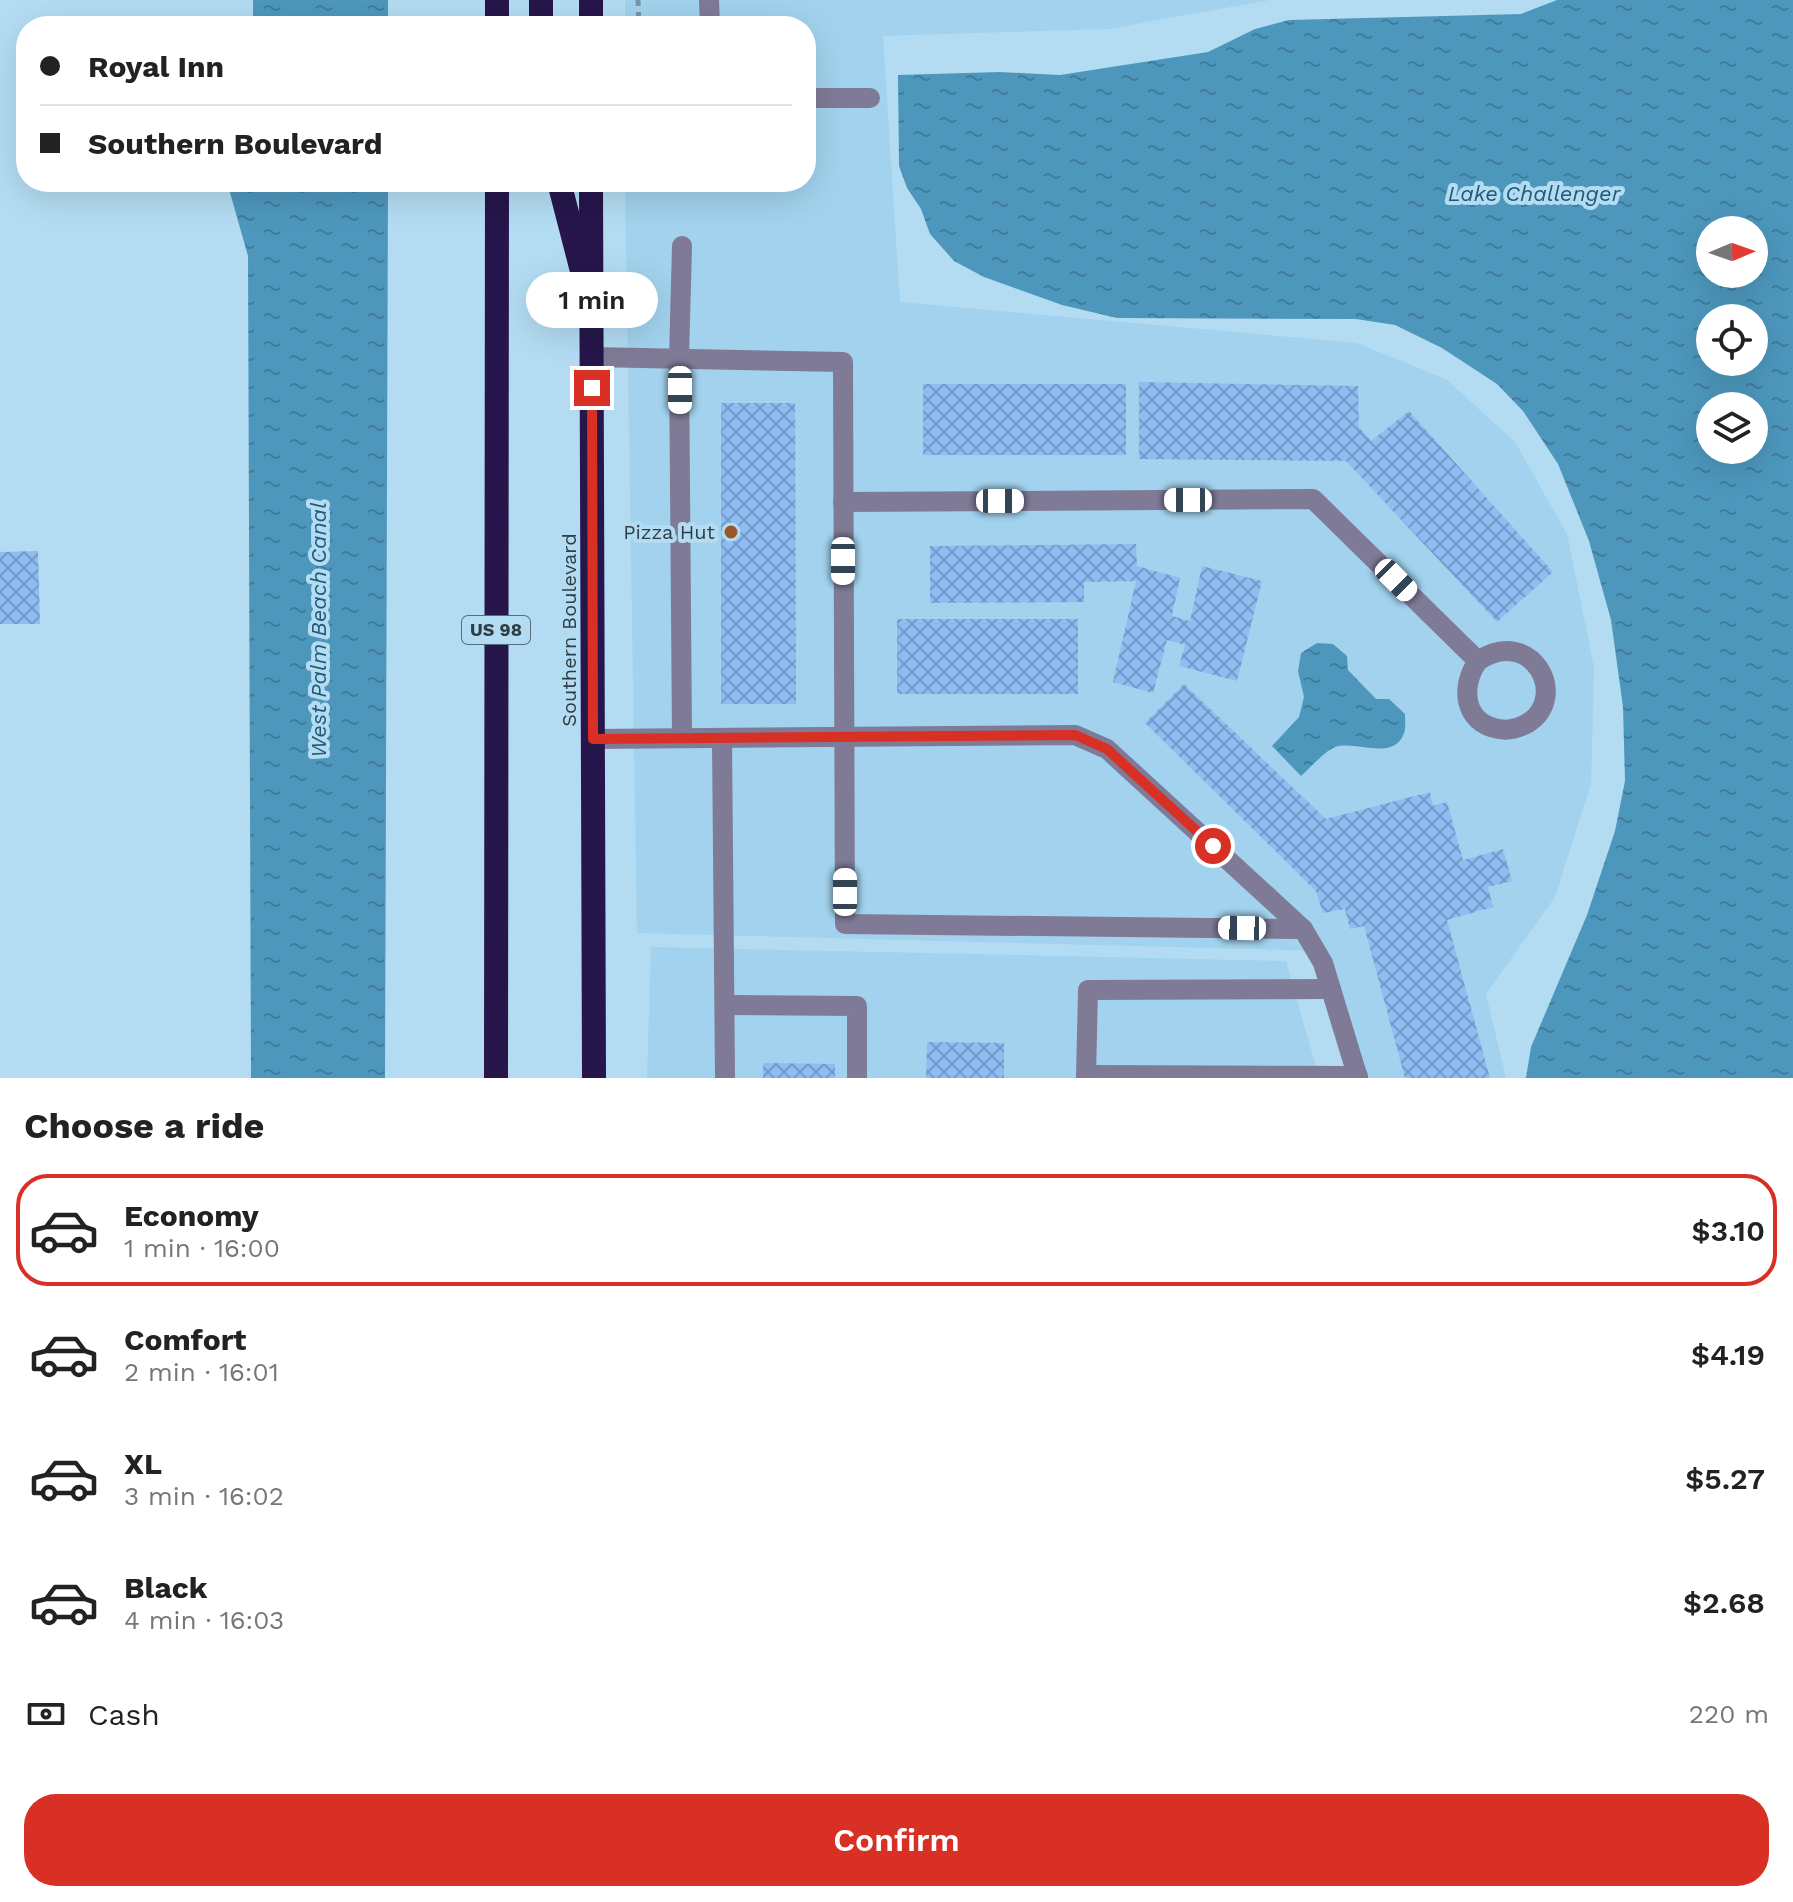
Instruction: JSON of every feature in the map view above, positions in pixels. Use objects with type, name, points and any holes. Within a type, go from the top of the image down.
[{"type":"highway","name":"US 98","points":[[496,1078],[497,192]]},
{"type":"highway","points":[[562,192],[592,308]]},
{"type":"highway","name":"Southern Boulevard","points":[[591,192],[594,1078]]},
{"type":"lane","points":[[816,98],[870,98]]},
{"type":"lane","points":[[682,246],[679,359],[682,738]]},
{"type":"lane","points":[[592,357],[843,362],[845,924],[1303,929]]},
{"type":"lane","points":[[843,502],[1313,499],[1478,661]]},
{"type":"lane","points":[[593,739],[1075,735],[1107,749],[1303,929],[1323,963],[1331,989],[1358,1077],[1086,1077],[1088,990],[1331,989]]},
{"type":"lane","points":[[722,738],[725,1078]]},
{"type":"lane","points":[[725,1005],[857,1006],[857,1078]]},
{"type":"shaded area","points":[[625,0],[1270,0],[1108,29],[883,36],[900,302],[1357,343],[1446,379],[1515,442],[1567,534],[1594,667],[1591,784],[1555,897],[1486,994],[1506,1078],[1366,1078],[1327,951],[637,933],[625,192],[816,192],[816,16],[625,16]]},
{"type":"shaded area","points":[[651,947],[1286,961],[1319,1078],[647,1078]]},
{"type":"water","points":[[253,0],[388,0],[388,16],[253,16]]},
{"type":"water","name":"Lake Challenger","points":[[1557,0],[1793,0],[1793,1078],[1526,1078],[1531,1047],[1587,915],[1615,831],[1625,781],[1623,707],[1611,620],[1589,541],[1558,464],[1523,411],[1497,384],[1442,348],[1395,325],[1356,319],[1117,318],[1062,305],[984,277],[954,261],[930,234],[921,209],[907,188],[899,166],[898,75],[1000,72],[1060,75],[1208,52],[1255,29],[1289,20],[1521,14]]},
{"type":"water","name":"West Palm Beach Canal","points":[[230,192],[388,192],[385,1078],[251,1078],[248,256]]},
{"type":"water","points":[[1317,643],[1333,644],[1347,656],[1348,670],[1376,699],[1389,699],[1405,714],[1405,729],[1399,742],[1392,746],[1335,747],[1301,776],[1272,746],[1299,717],[1304,697],[1298,671],[1301,653]]},
{"type":"building","points":[[1139,382],[1358,386],[1359,427],[1371,441],[1409,411],[1553,572],[1497,622],[1346,461],[1139,459]]},
{"type":"building","points":[[923,384],[1126,384],[1126,455],[923,455]]},
{"type":"building","points":[[721,403],[795,403],[796,704],[721,704]]},
{"type":"building","points":[[1136,544],[1137,566],[1180,578],[1172,616],[1190,621],[1202,566],[1262,581],[1237,681],[1179,666],[1185,645],[1167,640],[1153,693],[1113,682],[1136,581],[1084,582],[1084,602],[930,603],[930,546]]},
{"type":"building","points":[[38,551],[40,624],[0,624],[0,552]]},
{"type":"building","points":[[897,619],[1078,619],[1078,694],[897,694]]},
{"type":"building","points":[[1184,684],[1326,819],[1430,792],[1433,806],[1447,802],[1463,860],[1503,849],[1512,881],[1488,887],[1493,907],[1447,920],[1490,1078],[1405,1078],[1364,926],[1350,929],[1345,909],[1323,913],[1316,891],[1145,723]]},
{"type":"building","points":[[927,1042],[1004,1043],[1004,1078],[926,1078]]},
{"type":"building","points":[[763,1063],[835,1064],[835,1078],[763,1078]]},
{"type":"place","name":"Pizza Hut","points":[[731,532]]},
{"type":"route","points":[[592,388],[593,739],[1075,735],[1107,749],[1213,846]]}]
